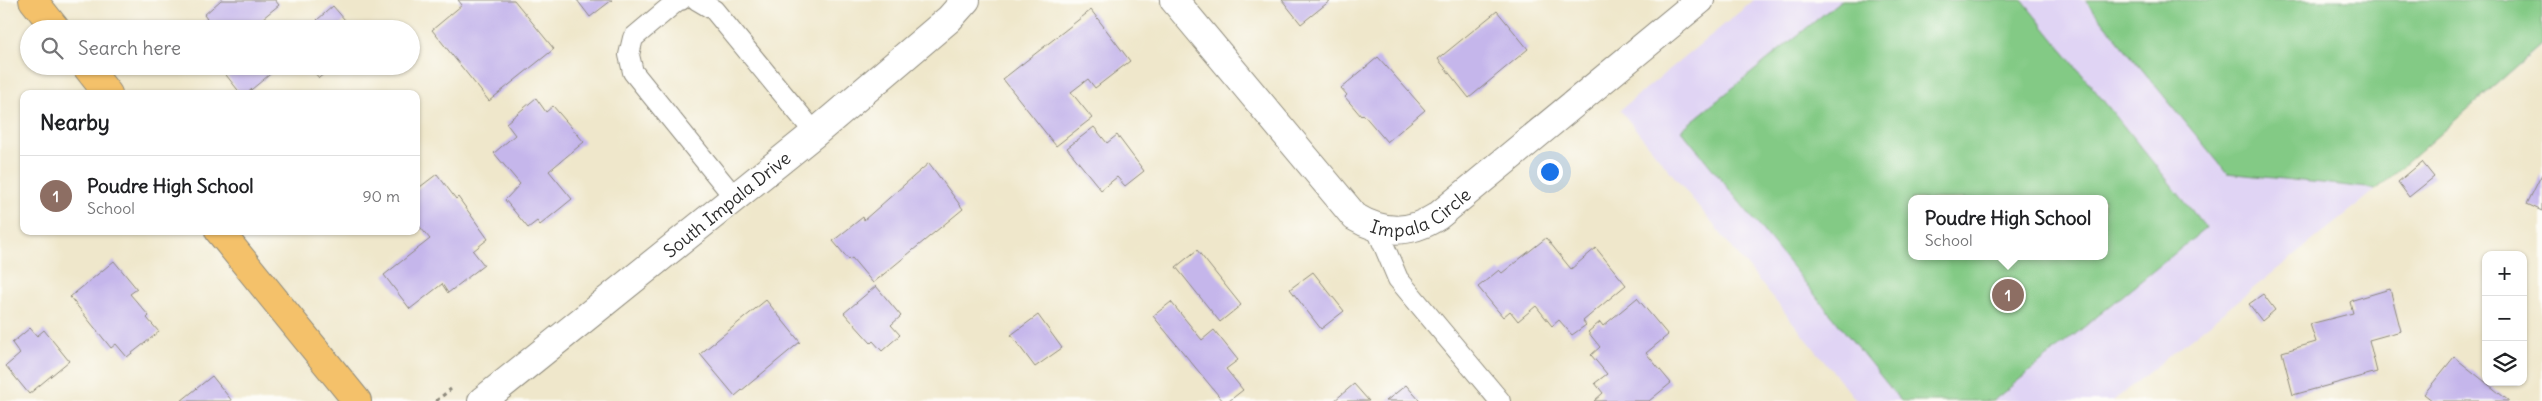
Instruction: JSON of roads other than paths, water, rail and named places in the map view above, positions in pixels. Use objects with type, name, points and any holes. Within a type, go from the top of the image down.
[{"type":"main road","points":[[33,0],[49,20]]},
{"type":"main road","points":[[93,75],[105,90]]},
{"type":"main road","points":[[222,235],[356,401]]},
{"type":"street","name":"South Impala Drive","points":[[482,401],[815,133],[949,19],[966,0]]},
{"type":"street","name":"Impala Circle","points":[[1174,0],[1355,217],[1376,227],[1396,231],[1411,229],[1438,216],[1700,0]]},
{"type":"lane","points":[[681,0],[678,0],[633,38],[629,55],[633,72],[735,198]]},
{"type":"lane","points":[[697,0],[714,10],[815,133]]},
{"type":"lane","points":[[1376,227],[1398,279],[1500,401]]},
{"type":"place","name":"Poudre High School","points":[[2008,295]]}]
